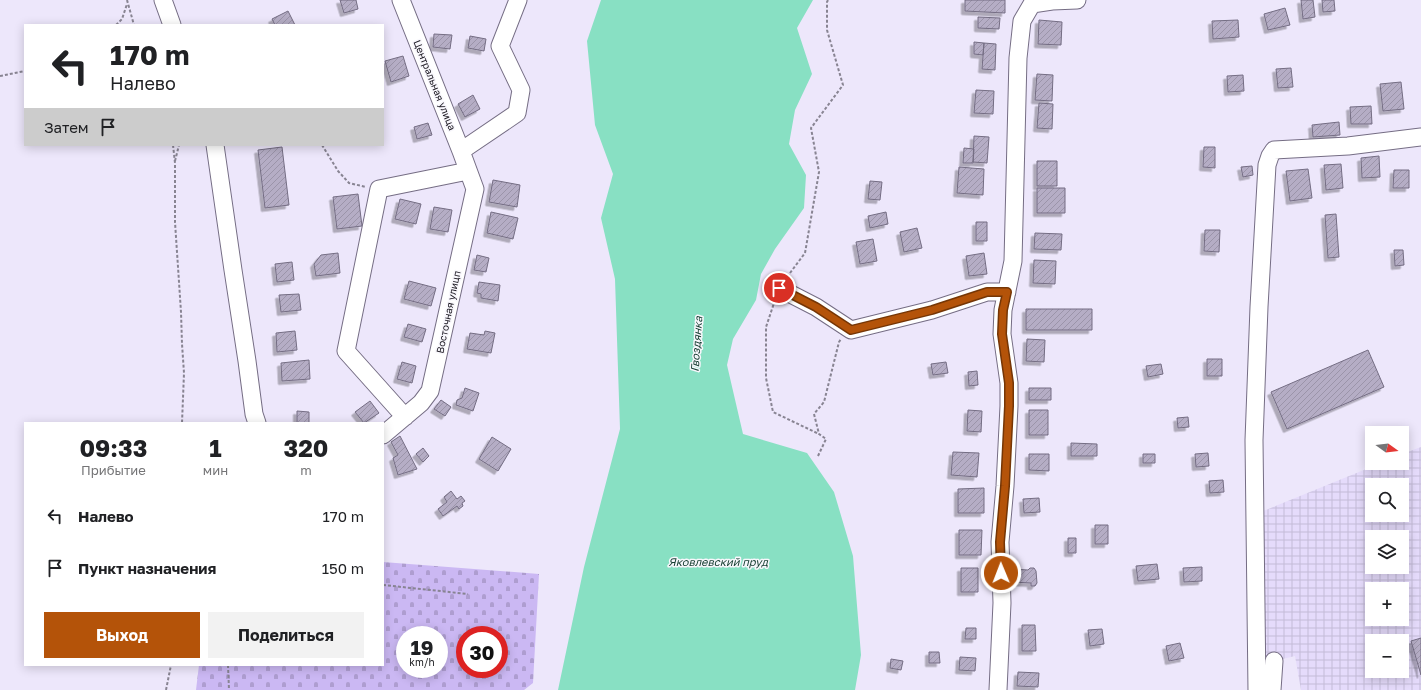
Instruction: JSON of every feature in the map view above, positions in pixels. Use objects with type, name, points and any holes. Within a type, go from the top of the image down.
[{"type":"street","points":[[162,0],[172,24]]},
{"type":"street","name":"Центральная улица","points":[[401,0],[468,171]]},
{"type":"street","points":[[461,151],[517,113],[521,90],[500,46],[518,0]]},
{"type":"street","points":[[998,690],[1002,603],[1000,542],[1005,486],[1009,406],[1009,383],[1002,334],[1003,310],[1013,261],[1018,58],[1022,21],[1028,2],[1077,0]]},
{"type":"street","points":[[1257,690],[1254,440],[1259,308],[1267,165],[1274,150],[1348,146],[1421,137]]},
{"type":"street","points":[[215,146],[232,270],[254,414],[257,422]]},
{"type":"street","points":[[405,417],[346,351],[379,189],[468,171]]},
{"type":"street","name":"Восточная улицп","points":[[384,434],[421,403],[430,391],[475,190],[468,171]]},
{"type":"street","points":[[779,288],[816,307],[851,330],[932,310],[987,292],[1007,292]]},
{"type":"street","points":[[1272,690],[1274,662]]},
{"type":"path","points":[[818,456],[826,439],[819,434],[773,412],[766,378],[766,327],[779,288],[805,253],[819,172],[812,128],[843,85],[826,30],[828,0]]},
{"type":"path","points":[[117,24],[122,19],[127,2]]},
{"type":"path","points":[[127,2],[134,24]]},
{"type":"path","points":[[0,76],[24,70]]},
{"type":"path","points":[[173,146],[175,163],[175,222],[184,373],[182,422]]},
{"type":"path","points":[[175,163],[179,146]]},
{"type":"path","points":[[323,146],[338,171],[349,183],[379,189]]},
{"type":"path","points":[[819,434],[814,414],[824,402],[839,342],[851,330]]},
{"type":"path","points":[[384,585],[468,594]]},
{"type":"path","points":[[166,690],[171,666]]},
{"type":"path","points":[[228,666],[229,690]]},
{"type":"shaded area","points":[[1421,447],[1421,690],[1301,690],[1295,656],[1262,664],[1261,512],[1365,470],[1409,470],[1409,451]]},
{"type":"green space","points":[[384,562],[539,574],[533,683],[524,690],[196,690],[199,666],[384,666]]},
{"type":"water","name":"Яковлевский пруд","points":[[601,0],[813,0],[797,28],[812,74],[795,110],[789,144],[806,175],[804,208],[775,249],[761,274],[756,300],[733,339],[727,365],[743,434],[807,453],[834,492],[853,556],[861,655],[855,690],[558,690],[584,567],[620,429],[615,279],[601,218],[613,174],[595,125],[587,41]]},
{"type":"building","points":[[340,0],[356,0],[358,9],[344,13]]},
{"type":"building","points":[[965,0],[1005,0],[1005,13],[965,11]]},
{"type":"building","points":[[1301,0],[1313,0],[1315,17],[1303,19]]},
{"type":"building","points":[[1322,0],[1334,0],[1335,11],[1323,12]]},
{"type":"building","points":[[1285,8],[1290,25],[1268,30],[1264,14]]},
{"type":"building","points":[[288,11],[294,24],[274,24],[272,19]]},
{"type":"building","points":[[978,17],[1000,18],[999,29],[978,28]]},
{"type":"building","points":[[1039,20],[1062,22],[1061,45],[1038,44]]},
{"type":"building","points":[[1238,20],[1239,37],[1213,39],[1212,21]]},
{"type":"building","points":[[434,34],[452,35],[450,49],[433,47]]},
{"type":"building","points":[[470,36],[486,39],[484,51],[468,48]]},
{"type":"building","points":[[974,42],[984,43],[983,55],[974,54]]},
{"type":"building","points":[[984,43],[996,44],[995,70],[982,69]]},
{"type":"building","points":[[403,56],[409,76],[391,82],[385,61]]},
{"type":"building","points":[[1291,68],[1293,87],[1278,88],[1276,69]]},
{"type":"building","points":[[1037,74],[1053,75],[1052,101],[1035,100]]},
{"type":"building","points":[[1243,75],[1244,91],[1228,92],[1227,76]]},
{"type":"building","points":[[1401,82],[1404,109],[1383,111],[1380,84]]},
{"type":"building","points":[[976,90],[994,91],[993,114],[974,113]]},
{"type":"building","points":[[473,95],[480,109],[465,117],[458,104]]},
{"type":"building","points":[[1039,103],[1053,104],[1052,129],[1037,128]]},
{"type":"building","points":[[1371,106],[1372,124],[1351,124],[1350,107]]},
{"type":"building","points":[[1339,122],[1340,135],[1313,137],[1312,125]]},
{"type":"building","points":[[428,123],[432,135],[417,139],[414,127]]},
{"type":"building","points":[[974,136],[989,137],[987,163],[973,162]]},
{"type":"building","points":[[282,147],[289,205],[265,208],[258,150]]},
{"type":"building","points":[[1204,147],[1215,147],[1215,168],[1203,167]]},
{"type":"building","points":[[964,148],[974,149],[973,163],[963,163]]},
{"type":"building","points":[[1379,156],[1380,177],[1362,178],[1361,158]]},
{"type":"building","points":[[1037,161],[1057,161],[1057,186],[1037,186]]},
{"type":"building","points":[[1341,164],[1343,188],[1326,190],[1324,165]]},
{"type":"building","points":[[1252,166],[1253,175],[1243,177],[1241,167]]},
{"type":"building","points":[[959,167],[984,169],[983,195],[957,193]]},
{"type":"building","points":[[1308,169],[1312,198],[1290,201],[1286,171]]},
{"type":"building","points":[[1394,170],[1409,170],[1409,188],[1393,188]]},
{"type":"building","points":[[493,180],[520,185],[517,207],[489,202]]},
{"type":"building","points":[[870,181],[882,182],[880,200],[868,199]]},
{"type":"building","points":[[1037,188],[1065,188],[1065,213],[1037,213]]},
{"type":"building","points":[[358,194],[362,226],[337,229],[333,197]]},
{"type":"building","points":[[400,199],[421,204],[416,224],[395,219]]},
{"type":"building","points":[[434,207],[452,210],[448,232],[430,229]]},
{"type":"building","points":[[491,212],[518,218],[513,239],[487,233]]},
{"type":"building","points":[[886,212],[888,224],[870,228],[868,216]]},
{"type":"building","points":[[1336,214],[1339,257],[1328,258],[1325,215]]},
{"type":"building","points":[[976,222],[987,222],[987,241],[976,241]]},
{"type":"building","points":[[917,228],[922,248],[904,252],[900,232]]},
{"type":"building","points":[[1205,230],[1220,230],[1219,252],[1204,251]]},
{"type":"building","points":[[1035,233],[1062,234],[1061,250],[1034,249]]},
{"type":"building","points":[[873,239],[877,261],[860,264],[856,242]]},
{"type":"building","points":[[1394,250],[1403,250],[1404,265],[1395,266]]},
{"type":"building","points":[[338,253],[340,273],[316,276],[314,264],[321,255]]},
{"type":"building","points":[[984,253],[987,274],[969,276],[966,256]]},
{"type":"building","points":[[477,255],[489,258],[486,272],[474,270]]},
{"type":"building","points":[[1034,260],[1056,261],[1055,284],[1033,283]]},
{"type":"building","points":[[292,262],[294,280],[277,282],[275,264]]},
{"type":"building","points":[[409,281],[436,288],[431,306],[404,299]]},
{"type":"building","points":[[479,282],[500,285],[498,301],[481,298],[481,294],[477,293]]},
{"type":"building","points":[[299,294],[301,310],[281,312],[279,295]]},
{"type":"building","points":[[1026,309],[1092,309],[1092,330],[1026,330]]},
{"type":"building","points":[[408,324],[426,329],[422,342],[404,337]]},
{"type":"building","points":[[295,331],[297,350],[277,352],[276,333]]},
{"type":"building","points":[[485,331],[495,333],[491,353],[467,349],[470,333],[484,335]]},
{"type":"building","points":[[1027,339],[1045,340],[1044,362],[1026,361]]},
{"type":"building","points":[[1368,350],[1384,387],[1287,429],[1271,392]]},
{"type":"building","points":[[1207,359],[1222,359],[1222,376],[1207,376]]},
{"type":"building","points":[[309,360],[310,379],[282,381],[281,363]]},
{"type":"building","points":[[402,362],[416,366],[412,383],[397,379]]},
{"type":"building","points":[[946,362],[948,373],[933,375],[931,364]]},
{"type":"building","points":[[1161,364],[1163,374],[1148,377],[1146,366]]},
{"type":"building","points":[[977,371],[978,385],[969,386],[968,372]]},
{"type":"building","points":[[465,388],[479,393],[473,411],[456,405],[457,400],[462,398]]},
{"type":"building","points":[[1029,388],[1051,388],[1051,400],[1029,400]]},
{"type":"building","points":[[441,400],[451,407],[445,416],[434,409]]},
{"type":"building","points":[[370,401],[379,413],[363,422],[355,412]]},
{"type":"building","points":[[968,410],[982,411],[981,432],[967,431]]},
{"type":"building","points":[[1029,410],[1048,410],[1048,435],[1029,435]]},
{"type":"building","points":[[297,411],[309,412],[309,422],[297,422]]},
{"type":"building","points":[[1188,417],[1189,427],[1178,428],[1177,418]]},
{"type":"building","points":[[400,436],[417,469],[398,475],[393,458],[398,455],[391,442]]},
{"type":"building","points":[[492,437],[511,449],[498,471],[479,459]]},
{"type":"building","points":[[1071,443],[1097,444],[1097,456],[1071,456]]},
{"type":"building","points":[[423,448],[429,456],[423,462],[416,454]]},
{"type":"building","points":[[953,452],[979,453],[977,477],[951,475]]},
{"type":"building","points":[[1208,453],[1209,466],[1196,467],[1195,454]]},
{"type":"building","points":[[1029,454],[1049,454],[1049,471],[1029,470]]},
{"type":"building","points":[[1143,454],[1155,454],[1155,463],[1143,463]]},
{"type":"building","points":[[1223,480],[1224,492],[1210,493],[1209,481]]},
{"type":"building","points":[[984,488],[984,513],[958,513],[958,489]]},
{"type":"building","points":[[451,491],[457,499],[461,496],[465,501],[462,503],[463,506],[459,509],[457,506],[443,516],[438,509],[447,502],[444,497]]},
{"type":"building","points":[[1039,498],[1040,512],[1024,513],[1023,499]]},
{"type":"building","points":[[1095,525],[1108,525],[1108,544],[1095,544]]},
{"type":"building","points":[[959,530],[982,530],[981,555],[959,555]]},
{"type":"building","points":[[1068,538],[1076,538],[1076,553],[1068,553]]},
{"type":"building","points":[[1157,564],[1159,579],[1138,581],[1136,566]]},
{"type":"building","points":[[1202,567],[1202,581],[1184,582],[1183,568]]},
{"type":"building","points":[[961,568],[978,568],[978,592],[961,592]]},
{"type":"building","points":[[1030,568],[1034,568],[1036,571],[1037,583],[1035,586],[1031,586],[1031,583],[1011,582],[1011,569],[1028,570]]},
{"type":"building","points":[[1022,625],[1035,625],[1036,651],[1022,651]]},
{"type":"building","points":[[966,628],[976,628],[976,639],[965,639]]},
{"type":"building","points":[[1102,629],[1104,644],[1090,646],[1088,630]]},
{"type":"building","points":[[1421,638],[1421,675],[1411,641]]},
{"type":"building","points":[[1180,643],[1184,658],[1169,661],[1166,646]]},
{"type":"building","points":[[929,652],[939,652],[940,663],[929,663]]},
{"type":"building","points":[[960,657],[976,658],[975,671],[959,670]]},
{"type":"building","points":[[891,659],[903,661],[901,670],[890,668]]},
{"type":"building","points":[[1018,672],[1039,673],[1038,687],[1017,686]]},
{"type":"route","points":[[779,288],[816,307],[851,330],[932,310],[987,292],[1007,292],[1003,310],[1002,334],[1009,383],[1009,406],[1005,486],[1000,542],[1001,573]]},
{"type":"water label","name":"Гвоздянка","points":[[696,344]]}]
